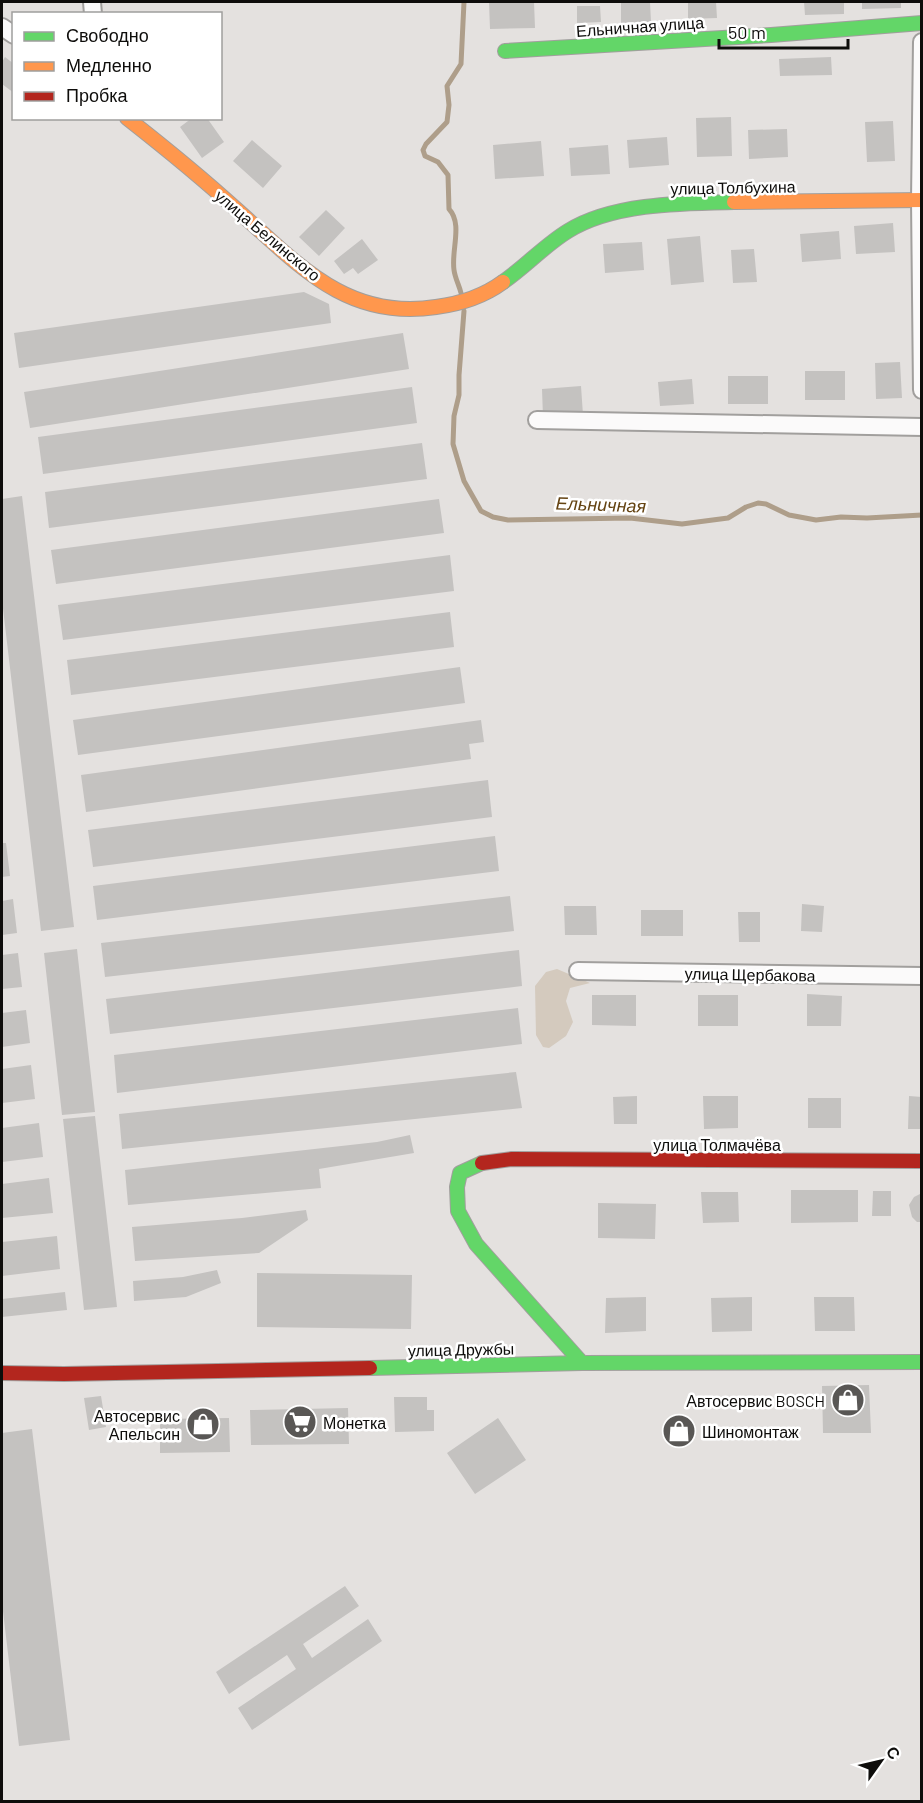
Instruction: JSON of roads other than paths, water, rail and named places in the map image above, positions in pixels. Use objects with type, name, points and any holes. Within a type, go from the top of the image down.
[{"type":"street","name":"Ельничная улица","points":[[505,51],[771,35],[921,23]]},
{"type":"street","points":[[921,42],[921,390]]},
{"type":"street","name":"улица Белинского","points":[[129,120],[301,266],[337,291],[369,305],[387,308],[437,307],[464,302]]},
{"type":"street","name":"улица Толбухина","points":[[464,302],[504,282],[568,230],[604,216],[682,202],[921,200]]},
{"type":"street","points":[[537,420],[921,427]]},
{"type":"street","name":"улица Щербакова","points":[[578,971],[921,976]]},
{"type":"street","name":"улица Толмачёва","points":[[582,1363],[476,1244],[458,1210],[457,1187],[460,1173],[483,1161],[512,1160],[921,1161]]},
{"type":"street","name":"улица Дружбы","points":[[2,1373],[64,1374],[582,1363],[921,1362]]},
{"type":"waterway","name":"Ельничная","points":[[461,293],[453,262],[456,230],[453,215],[449,209],[448,175],[438,162],[425,156],[423,150],[447,122],[449,105],[447,86],[461,64],[464,2]]},
{"type":"waterway","name":"Ельничная","points":[[464,311],[459,395],[454,416],[453,444],[464,481],[481,511],[493,517],[508,520],[630,518],[682,524],[728,518],[758,503],[766,504],[789,515],[816,520],[841,517],[922,515]]},
{"type":"place","name":"Автосервис BOSCH","points":[[848,1400]]},
{"type":"place","name":"Монетка","points":[[300,1422]]},
{"type":"place","name":"Автосервис Апельсин","points":[[203,1424]]},
{"type":"place","name":"Шиномонтаж","points":[[679,1431]]}]
